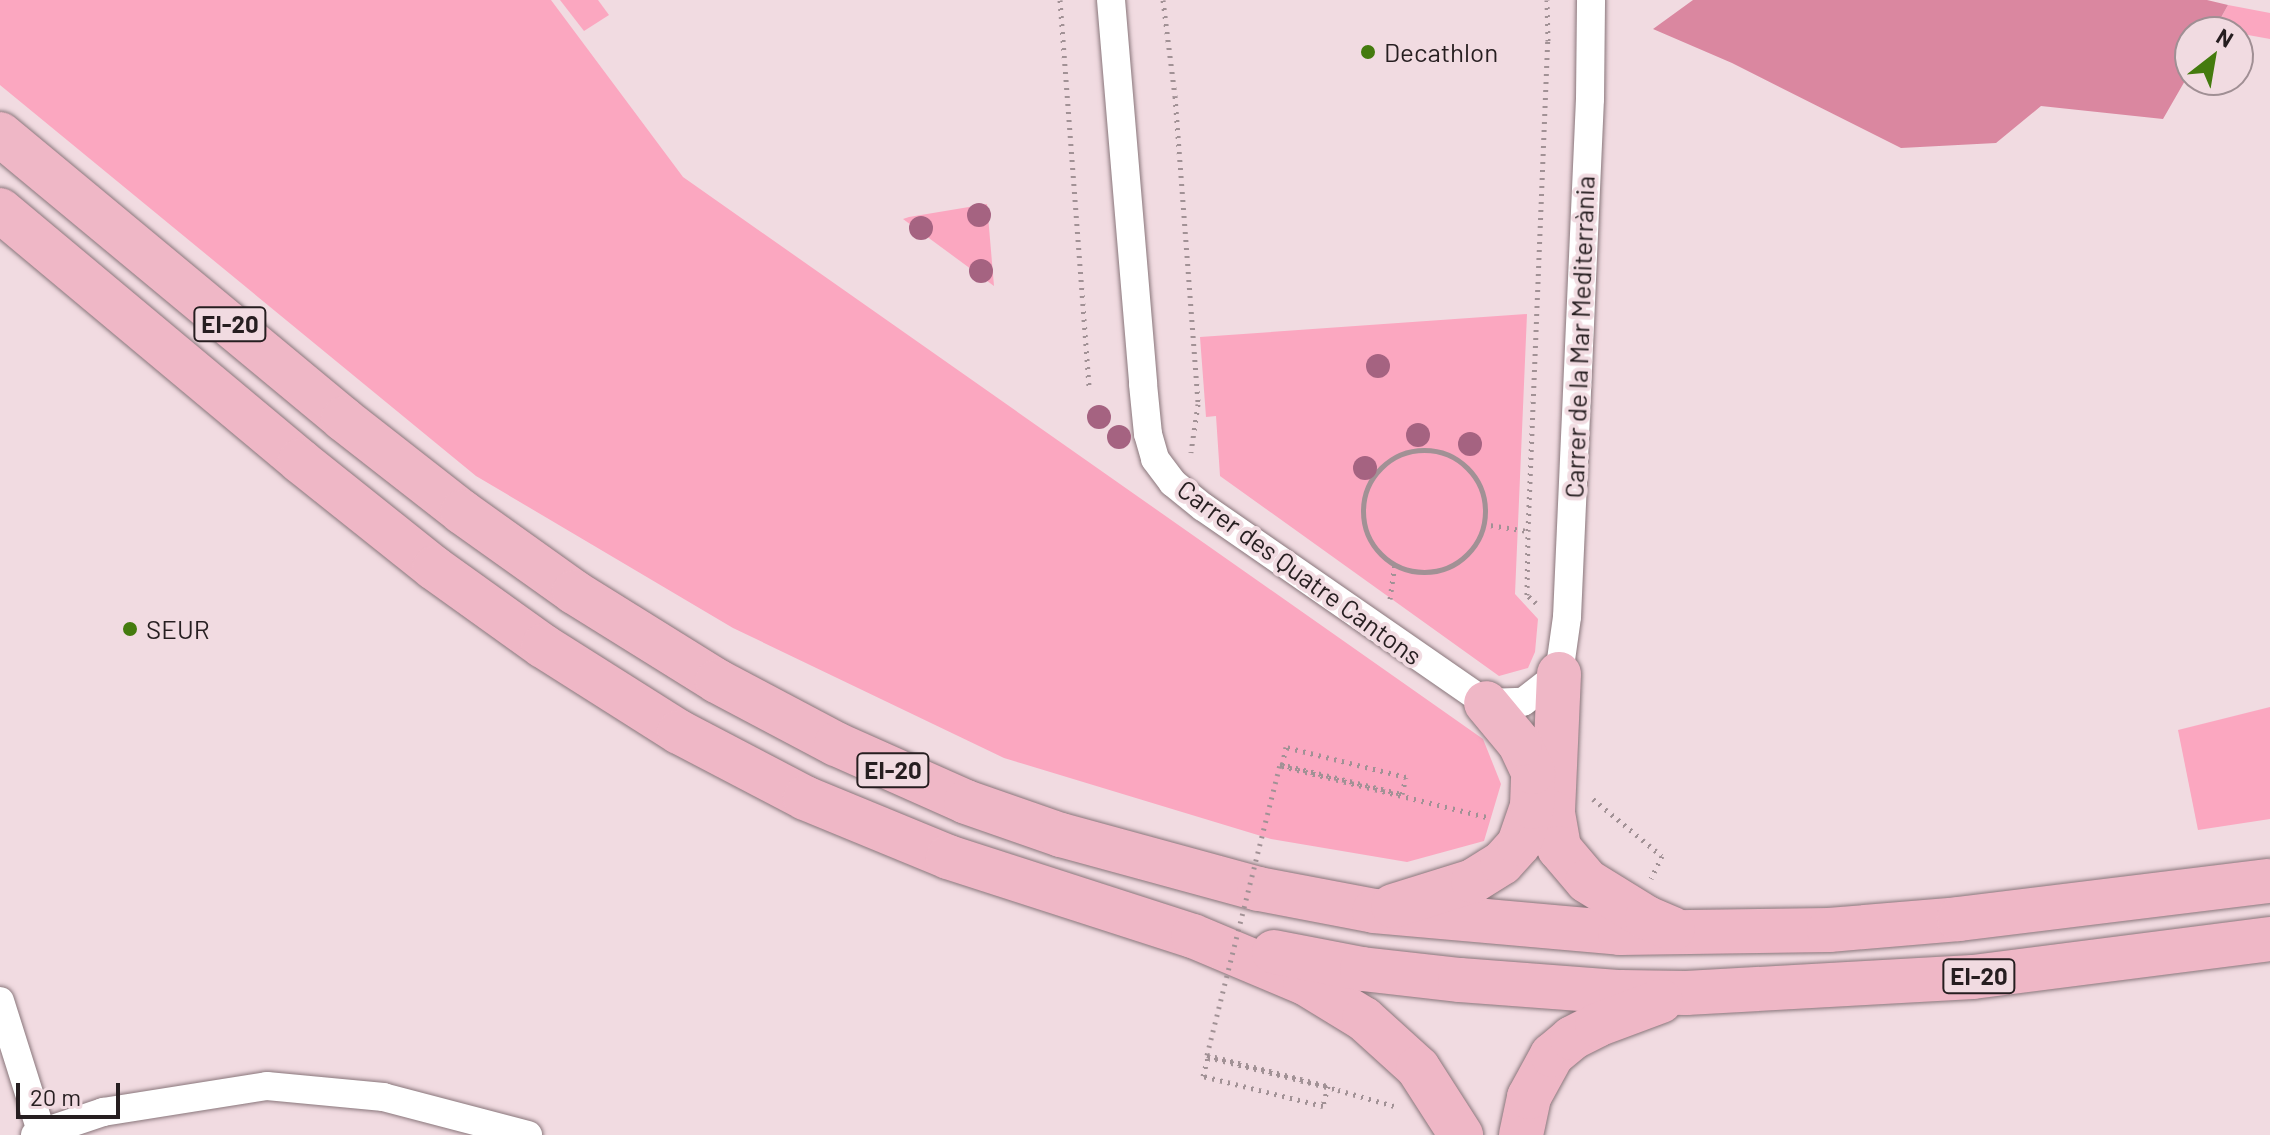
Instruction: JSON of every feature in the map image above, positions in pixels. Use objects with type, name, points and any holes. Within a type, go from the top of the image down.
[{"type":"highway","name":"EI-20","points":[[0,134],[343,419],[462,512],[574,592],[717,681],[836,744],[966,802],[1151,862],[1259,889],[1374,911],[1620,933],[1829,930],[1959,919],[2270,881]]},
{"type":"highway","name":"EI-20","points":[[0,210],[300,461],[434,568],[543,646],[679,732],[805,798],[948,857],[1193,936],[1362,969],[1475,982],[1686,993],[1973,977],[2270,939]]},
{"type":"highway","points":[[1559,674],[1553,813],[1559,848],[1587,881],[1647,918],[1686,934]]},
{"type":"highway","points":[[1374,911],[1473,881],[1502,863],[1519,844],[1532,807],[1533,772],[1520,744],[1486,703]]},
{"type":"highway","points":[[1193,936],[1305,983],[1364,1019],[1418,1068],[1455,1120],[1461,1135]]},
{"type":"highway","points":[[1521,1135],[1529,1097],[1552,1055],[1572,1038],[1597,1025],[1686,993]]},
{"type":"street","name":"Carrer des Quatre Cantons","points":[[1111,0],[1144,396],[1155,459],[1173,483],[1203,507],[1486,703]]},
{"type":"street","name":"Carrer de la Mar Mediterrània","points":[[1559,674],[1567,617],[1591,0]]},
{"type":"street","points":[[1486,703],[1523,702],[1559,674]]},
{"type":"street","points":[[0,1001],[38,1133],[141,1104],[267,1086],[383,1097],[528,1135]]},
{"type":"path","points":[[1060,0],[1089,386]]},
{"type":"path","points":[[1163,0],[1175,96],[1198,404],[1189,449],[1197,460]]},
{"type":"path","points":[[1547,0],[1527,595],[1547,613],[1567,617]]},
{"type":"path","points":[[1419,451],[1439,452],[1457,460],[1473,474],[1483,492],[1483,524],[1471,551],[1455,564],[1435,572],[1415,572],[1395,565],[1379,553],[1368,537],[1363,518],[1371,480],[1400,455],[1419,451]]},
{"type":"path","points":[[1483,524],[1528,531]]},
{"type":"path","points":[[1389,608],[1395,565]]},
{"type":"path","points":[[1403,1109],[1338,1090],[1324,1086],[1208,1057],[1203,1076],[1323,1106],[1326,1096],[1328,1086],[1207,1055],[1280,764],[1296,767],[1402,794],[1406,777],[1286,747],[1284,756],[1282,766],[1494,819]]},
{"type":"path","points":[[1586,795],[1611,811],[1662,856],[1651,879]]},
{"type":"shaded area","points":[[0,0],[551,0],[683,177],[1483,739],[1501,784],[1484,841],[1407,862],[1271,839],[1004,758],[733,628],[476,476],[0,85]]},
{"type":"shaded area","points":[[560,0],[598,0],[609,15],[584,31]]},
{"type":"shaded area","points":[[1693,0],[2207,0],[2228,5],[2222,16],[2174,16],[2176,96],[2163,119],[2041,106],[1996,143],[1901,148],[1732,63],[1653,29]]},
{"type":"shaded area","points":[[2228,5],[2270,13],[2270,39],[2254,36],[2254,16],[2222,16]]},
{"type":"shaded area","points":[[987,204],[994,286],[903,219],[909,217]]},
{"type":"shaded area","points":[[1527,314],[1515,594],[1538,619],[1535,652],[1528,668],[1499,676],[1220,476],[1216,416],[1206,417],[1200,337]]},
{"type":"shaded area","points":[[2270,707],[2270,819],[2198,830],[2178,730]]},
{"type":"place","name":"Decathlon","points":[[1368,52]]},
{"type":"place","name":"SEUR","points":[[130,629]]}]
